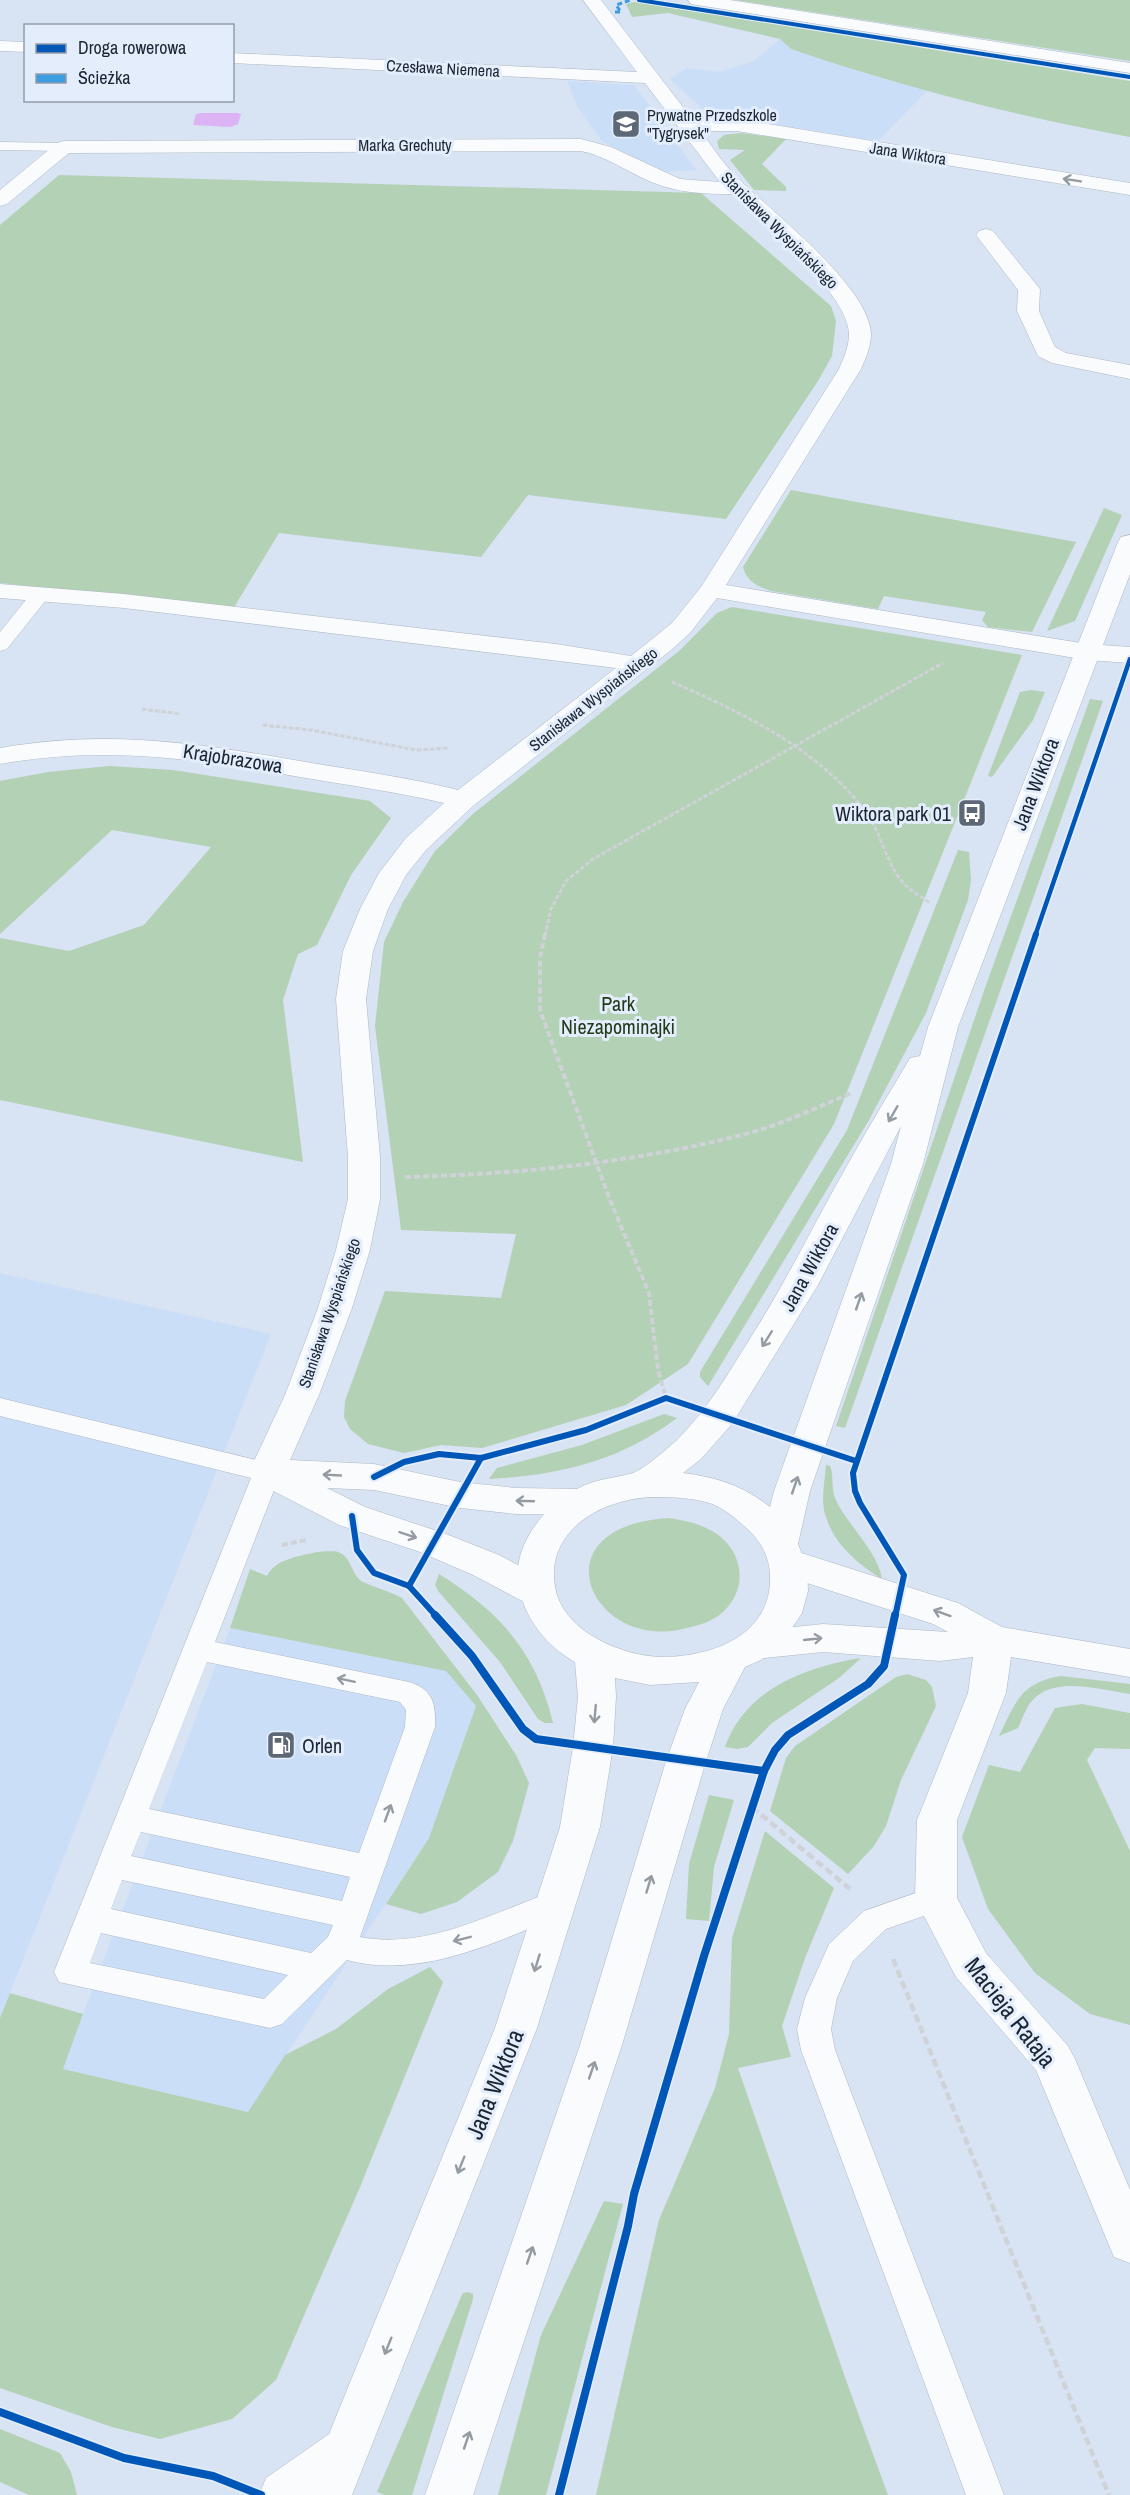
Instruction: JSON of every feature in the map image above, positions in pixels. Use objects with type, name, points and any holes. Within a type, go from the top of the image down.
[{"type":"street","name":"Stanisława Wyspiańskiego","points":[[267,1472],[302,1395],[334,1308],[353,1250],[364,1199],[364,1156],[351,999],[358,951],[374,909],[393,873],[416,843],[463,800],[681,628],[711,590],[850,369],[858,349],[860,332],[854,314],[832,280],[736,188],[592,0]]},
{"type":"street","points":[[697,0],[1130,68]]},
{"type":"street","points":[[0,46],[24,47]]},
{"type":"street","name":"Czesława Niemena","points":[[234,58],[653,78]]},
{"type":"street","name":"Jana Wiktora","points":[[686,125],[737,124],[1130,189]]},
{"type":"street","name":"Marka Grechuty","points":[[64,147],[581,145],[612,152],[674,183],[693,187],[736,188]]},
{"type":"street","points":[[0,200],[64,147]]},
{"type":"street","points":[[986,235],[1029,289],[1028,311],[1046,351],[1060,358],[1130,372]]},
{"type":"street","name":"Jana Wiktora","points":[[742,1652],[773,1628],[786,1607],[791,1585],[785,1552],[792,1491],[907,1164],[943,1027],[1130,542]]},
{"type":"street","points":[[711,590],[1087,652],[1130,654]]},
{"type":"street","points":[[0,591],[124,601],[556,652],[617,660],[635,666]]},
{"type":"street","name":"Krajobrazowa","points":[[0,756],[50,747],[92,745],[182,749],[407,788],[463,800]]},
{"type":"street","name":"Jana Wiktora","points":[[644,1484],[688,1450],[720,1415],[801,1284],[868,1156],[943,1027]]},
{"type":"street","points":[[267,1472],[374,1477],[460,1495],[516,1501],[584,1502]]},
{"type":"street","points":[[267,1472],[352,1516],[433,1543],[486,1565],[537,1592]]},
{"type":"street","points":[[994,1640],[945,1613],[898,1600],[785,1552],[763,1520],[739,1502],[719,1494],[677,1484],[644,1484],[612,1490],[584,1502],[560,1520],[544,1541],[536,1566],[537,1592],[548,1616],[567,1639],[594,1656],[626,1668],[662,1672],[698,1669],[742,1652],[823,1638],[940,1647],[994,1640],[1130,1663]]},
{"type":"street","name":"Macieja Rataja","points":[[994,1640],[987,1693],[937,1820],[936,1899],[972,1965],[1053,2059],[1130,2243]]},
{"type":"street","points":[[449,2495],[601,2045],[693,1740],[704,1709],[742,1652]]},
{"type":"street","name":"Jana Wiktora","points":[[328,2495],[516,2028],[580,1827],[597,1697],[594,1656]]},
{"type":"street","points":[[283,2495],[346,2450]]},
{"type":"lane","points":[[0,146],[64,147]]},
{"type":"lane","points":[[0,645],[40,595]]},
{"type":"lane","points":[[0,1407],[267,1472],[234,1554],[70,1972],[270,2014],[341,1945],[420,1727],[421,1707],[408,1693],[197,1649]]},
{"type":"lane","points":[[131,1818],[369,1868]]},
{"type":"lane","points":[[112,1864],[352,1916]]},
{"type":"lane","points":[[936,1899],[875,1920],[840,1953],[821,1998],[814,2029],[818,2050],[985,2495]]},
{"type":"lane","points":[[341,1945],[376,1952],[414,1951],[479,1935],[555,1904]]},
{"type":"lane","points":[[91,1918],[317,1968]]},
{"type":"path","points":[[666,1398],[658,1370],[649,1293],[596,1164],[540,1010],[540,958],[551,909],[567,881],[594,859],[991,636]]},
{"type":"path","points":[[635,666],[728,706],[797,747],[838,779],[866,812],[902,880],[930,903]]},
{"type":"path","points":[[142,709],[182,714]]},
{"type":"path","points":[[311,730],[416,750],[449,748]]},
{"type":"path","points":[[398,1177],[494,1175],[596,1164],[747,1134],[852,1093]]},
{"type":"path","points":[[234,1554],[263,1558],[286,1542],[317,1538]]},
{"type":"path","points":[[752,1807],[846,1884],[875,1920],[888,1946],[1109,2495]]},
{"type":"shaded area","points":[[780,39],[791,49],[927,91],[878,141],[708,114],[670,79],[687,68],[720,72],[754,61]]},
{"type":"shaded area","name":"Prywatne Przedszkole \"Tygrysek\"","points":[[567,81],[634,85],[696,170],[663,172],[603,142],[578,108]]},
{"type":"shaded area","points":[[196,114],[241,114],[238,124],[231,127],[193,125]]},
{"type":"shaded area","points":[[0,1273],[271,1334],[0,2018]]},
{"type":"shaded area","points":[[230,1628],[446,1671],[476,1706],[429,1838],[248,2112],[62,2069]]},
{"type":"green space","points":[[735,0],[1130,0],[1130,61]]},
{"type":"green space","points":[[635,2],[1130,81],[1130,137],[1044,120],[917,88],[791,49],[780,39],[668,13],[632,17],[626,4]]},
{"type":"green space","points":[[741,133],[786,139],[762,164],[786,187],[786,191],[754,190],[730,160],[745,150],[719,149],[717,141],[724,135]]},
{"type":"green space","points":[[59,175],[701,193],[831,306],[836,321],[832,356],[818,381],[726,519],[528,495],[481,557],[279,533],[233,609],[0,583],[0,225]]},
{"type":"green space","points":[[791,490],[1076,542],[1032,632],[988,627],[982,620],[986,612],[884,596],[878,609],[771,591],[753,583],[743,567]]},
{"type":"green space","points":[[1104,508],[1122,515],[1075,621],[1047,631]]},
{"type":"green space","name":"Park Niezapominajki","points":[[732,607],[1022,655],[834,1124],[688,1364],[626,1405],[482,1448],[441,1445],[404,1453],[368,1444],[350,1429],[344,1417],[345,1401],[385,1291],[501,1298],[516,1234],[401,1230],[375,1026],[384,942],[403,902],[435,851],[474,813],[679,651],[717,613]]},
{"type":"green space","points":[[1031,690],[1045,692],[1033,720],[992,777],[988,776],[1020,692]]},
{"type":"green space","points":[[1090,699],[1103,701],[845,1428],[836,1426],[986,985]]},
{"type":"green space","points":[[109,766],[173,770],[370,801],[391,818],[351,875],[317,945],[298,954],[283,1000],[303,1162],[0,1100],[0,938],[69,951],[144,925],[211,847],[112,830],[0,934],[0,781],[48,772]]},
{"type":"green space","points":[[958,850],[969,852],[971,880],[968,900],[926,1013],[869,1120],[708,1386],[700,1377],[700,1372],[847,1130]]},
{"type":"green space","points":[[664,1414],[677,1418],[634,1445],[611,1455],[540,1474],[489,1479],[497,1468],[582,1445]]},
{"type":"green space","points":[[826,1465],[830,1466],[835,1498],[846,1518],[875,1558],[882,1579],[848,1553],[830,1527],[823,1505]]},
{"type":"green space","points":[[668,1518],[701,1526],[722,1538],[736,1557],[740,1579],[732,1601],[716,1617],[687,1628],[653,1631],[625,1623],[604,1607],[591,1586],[590,1564],[601,1543],[626,1526]]},
{"type":"green space","points":[[332,1551],[344,1555],[363,1582],[402,1598],[477,1695],[516,1755],[529,1783],[513,1841],[498,1872],[457,1902],[421,1914],[386,1904],[429,1838],[476,1706],[446,1671],[230,1628],[250,1569],[267,1576],[282,1562],[317,1552]]},
{"type":"green space","points":[[439,1574],[480,1603],[512,1636],[537,1675],[553,1723],[545,1723],[538,1719],[500,1662],[438,1591],[435,1585]]},
{"type":"green space","points":[[861,1658],[839,1678],[772,1723],[748,1747],[737,1749],[725,1747],[734,1727],[747,1710],[780,1684],[819,1668]]},
{"type":"green space","points":[[907,1674],[926,1680],[932,1687],[936,1706],[901,1780],[886,1826],[874,1846],[848,1874],[770,1811],[786,1758],[795,1746],[896,1677]]},
{"type":"green space","points":[[1061,1676],[1130,1684],[1130,1694],[1082,1686],[1046,1690],[1031,1703],[1018,1728],[999,1736],[1015,1704],[1028,1689],[1047,1679]]},
{"type":"green space","points":[[1082,1704],[1130,1713],[1130,1749],[1095,1748],[1087,1760],[1130,1851],[1130,2025],[1090,2014],[1035,1973],[988,1909],[962,1837],[989,1765],[1020,1772],[1055,1708]]},
{"type":"green space","points":[[709,1795],[734,1800],[714,1867],[709,1921],[686,1919],[689,1864]]},
{"type":"green space","points":[[765,1831],[834,1888],[805,1958],[782,2026],[791,2057],[738,2068],[888,2495],[596,2495],[659,2220],[715,2088],[729,2034],[732,1938]]},
{"type":"green space","points":[[430,1967],[443,1982],[360,2187],[276,2380],[232,2419],[160,2439],[112,2427],[0,2388],[0,2018],[10,1993],[83,2014],[63,2069],[248,2112],[285,2055],[336,2029],[388,1989]]},
{"type":"green space","points":[[604,2201],[623,2204],[546,2495],[498,2495],[541,2335]]},
{"type":"green space","points":[[463,2293],[473,2294],[473,2299],[412,2495],[385,2495],[377,2492],[461,2297]]},
{"type":"green space","points":[[0,2429],[60,2453],[71,2472],[77,2495],[29,2495],[0,2482]]},
{"type":"marked path","points":[[615,12],[621,12],[616,5],[618,3],[631,0]]},
{"type":"cycle path","points":[[639,0],[1130,77]]},
{"type":"cycle path","points":[[559,2495],[628,2226],[634,2194],[704,1956],[764,1771],[775,1750],[788,1735],[868,1684],[884,1666],[904,1575],[860,1503],[855,1491],[853,1473],[1130,659]]},
{"type":"cycle path","points":[[374,1477],[404,1462],[439,1454],[481,1458],[586,1430],[666,1398],[856,1461]]},
{"type":"cycle path","points":[[409,1586],[481,1458]]},
{"type":"cycle path","points":[[352,1516],[357,1550],[374,1573],[409,1586],[472,1656],[523,1729],[536,1739],[764,1771]]},
{"type":"cycle path","points":[[0,2412],[124,2458],[213,2476],[261,2495]]},
{"type":"place","name":"Prywatne Przedszkole \"Tygrysek\"","points":[[626,124]]},
{"type":"place","name":"Wiktora park 01","points":[[972,813]]},
{"type":"place","name":"Orlen","points":[[281,1745]]}]
